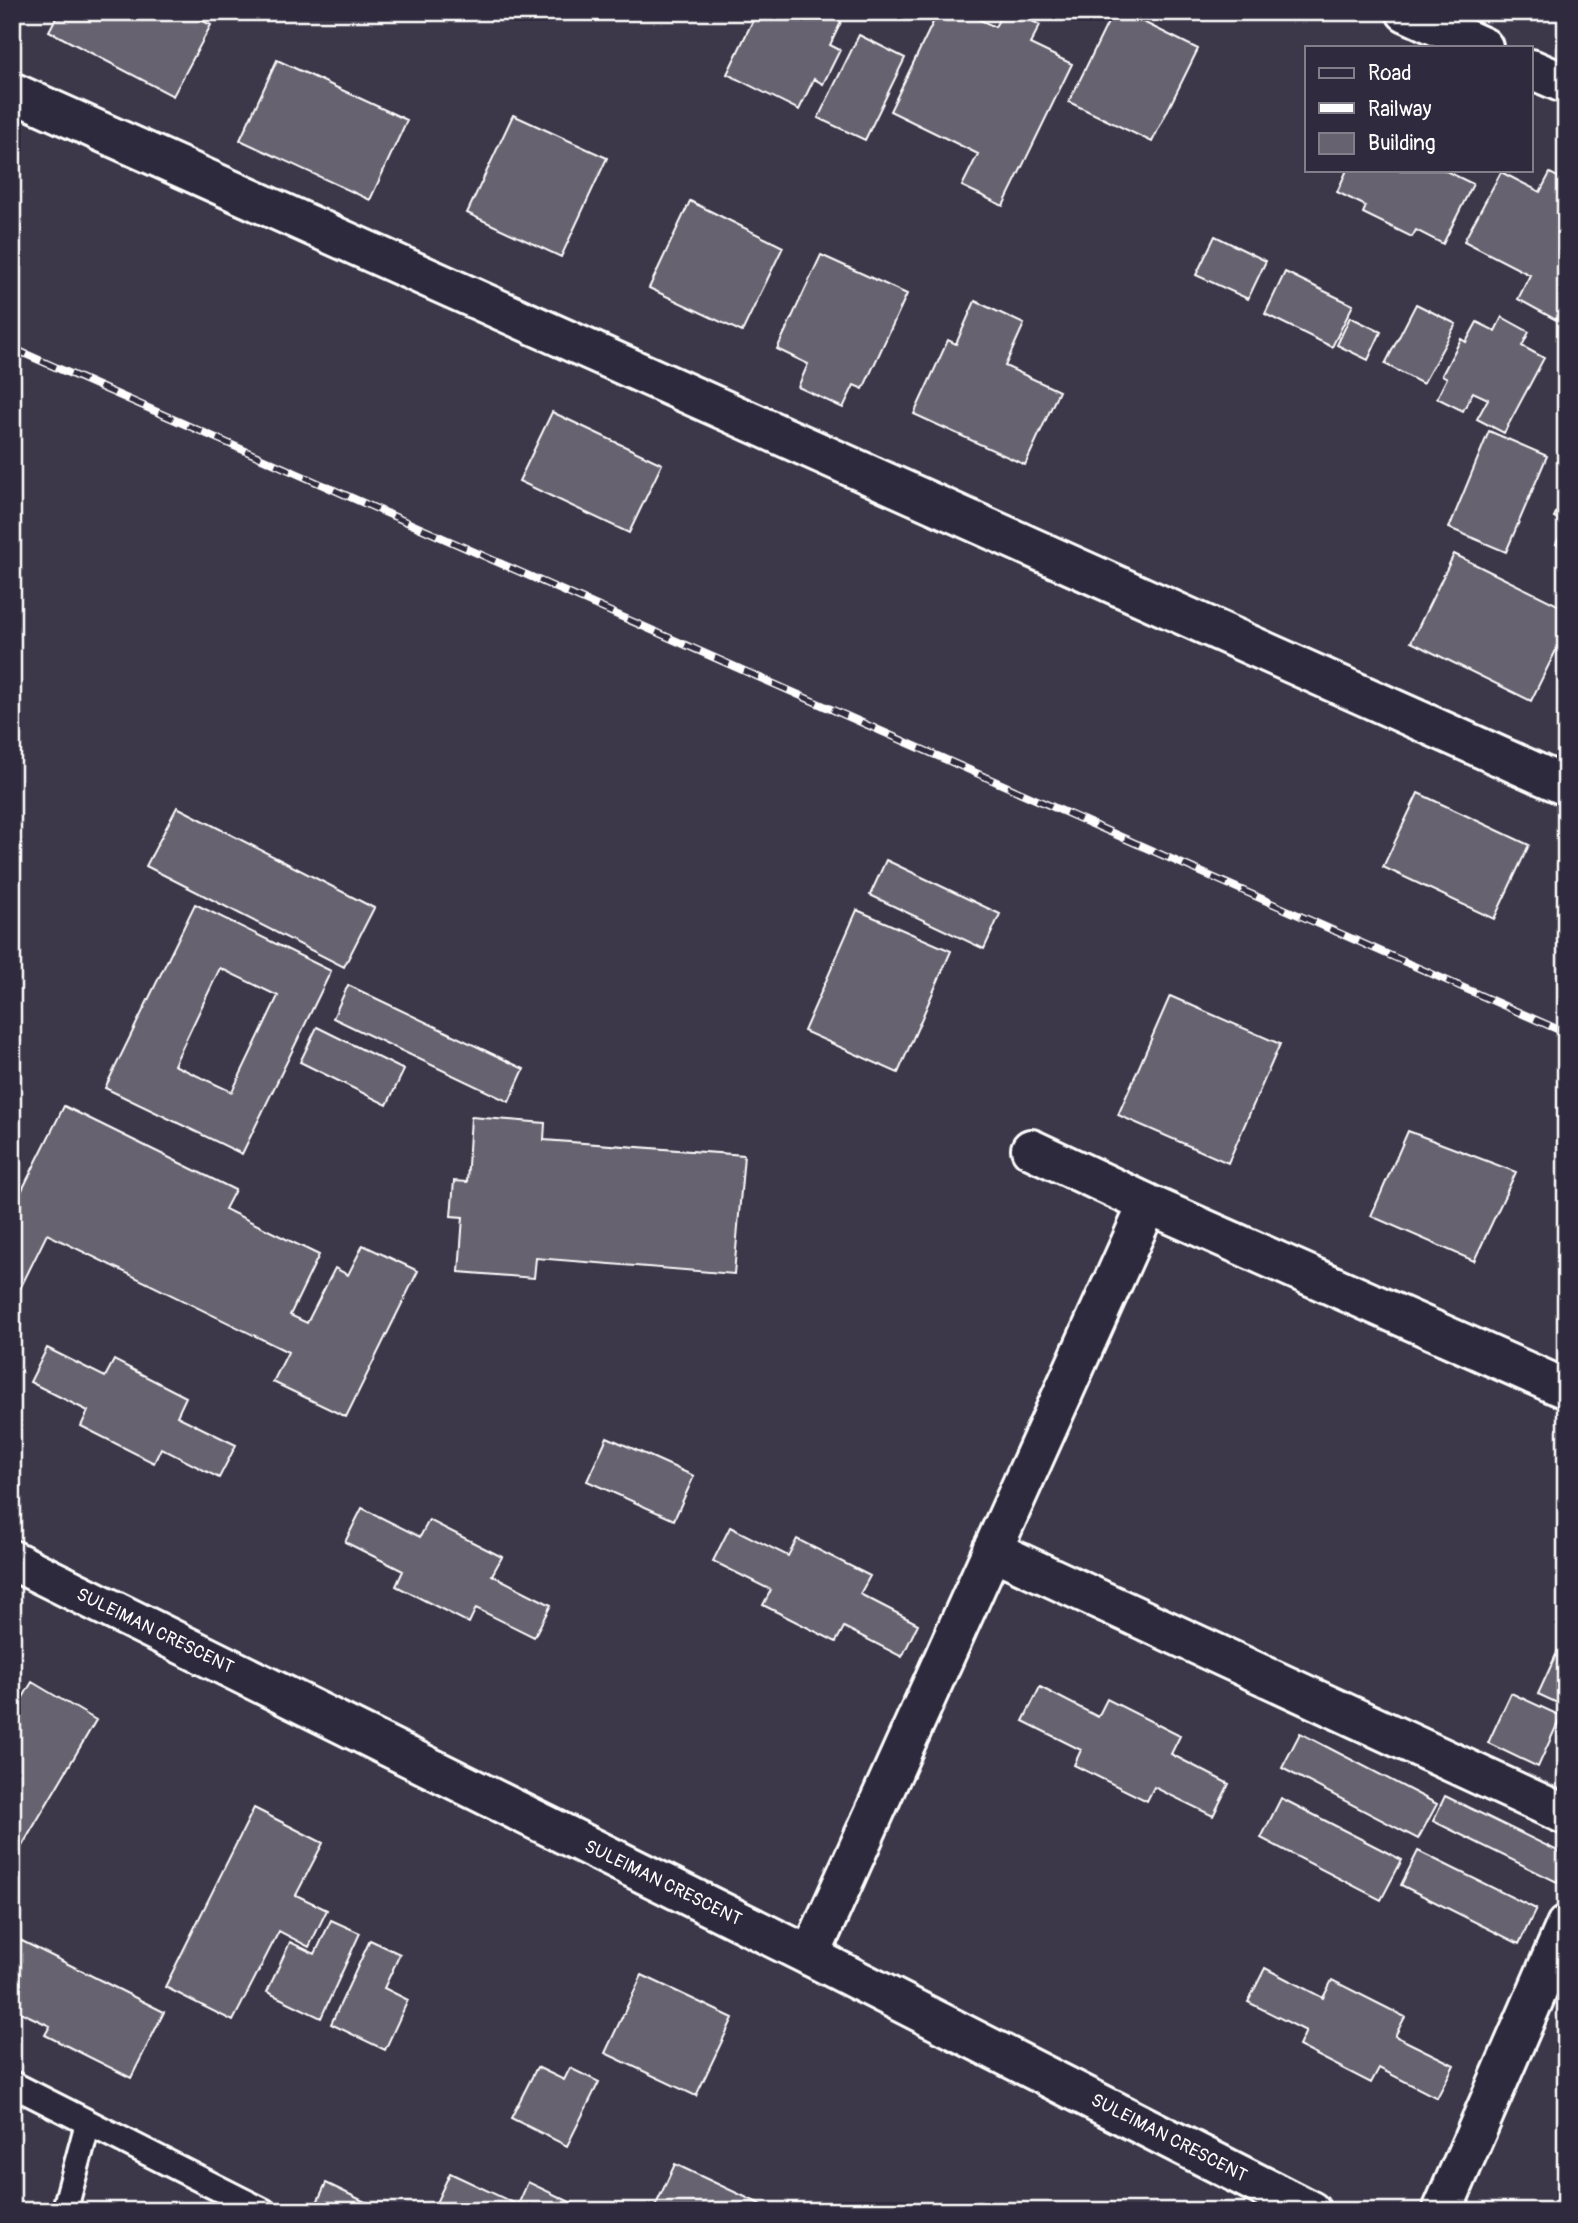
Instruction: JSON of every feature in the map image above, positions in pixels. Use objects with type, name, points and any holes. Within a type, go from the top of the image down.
[{"type":"street","points":[[1405,12],[1481,46]]},
{"type":"street","points":[[1532,69],[1566,85]]},
{"type":"street","points":[[12,92],[1566,786]]},
{"type":"street","points":[[1031,1149],[1148,1204],[1566,1389]]},
{"type":"street","points":[[810,1956],[1148,1204]]},
{"type":"street","points":[[992,1550],[1566,1815]]},
{"type":"street","name":"SULEIMAN CRESCENT","points":[[12,1560],[810,1956],[1311,2211]]},
{"type":"street","points":[[1442,2211],[1566,1925]]},
{"type":"lane","points":[[12,2084],[263,2211]]},
{"type":"lane","points":[[69,2211],[67,2202],[89,2123]]},
{"type":"building","points":[[59,12],[186,12],[211,25],[173,96],[49,31]]},
{"type":"building","points":[[757,12],[836,12],[844,16],[830,45],[840,50],[823,84],[814,79],[799,110],[727,74]]},
{"type":"building","points":[[938,12],[964,12],[995,27],[1003,12],[1015,12],[1040,25],[1030,44],[1072,64],[1003,206],[962,186],[978,154],[890,111]]},
{"type":"building","points":[[1113,12],[1123,12],[1198,49],[1152,142],[1069,102]]},
{"type":"building","points":[[859,35],[905,58],[865,140],[818,118]]},
{"type":"building","points":[[277,60],[407,120],[370,200],[240,140]]},
{"type":"building","points":[[513,115],[607,158],[561,257],[467,213]]},
{"type":"building","points":[[1346,172],[1448,172],[1473,184],[1443,244],[1416,230],[1412,237],[1363,213],[1366,206],[1337,192]]},
{"type":"building","points":[[1501,172],[1540,192],[1550,173],[1566,181],[1566,199],[1563,205],[1566,207],[1566,301],[1556,320],[1518,299],[1530,275],[1464,241]]},
{"type":"building","points":[[690,201],[783,247],[742,332],[649,288]]},
{"type":"building","points":[[1215,236],[1266,261],[1248,299],[1196,275]]},
{"type":"building","points":[[821,255],[907,294],[863,389],[854,385],[843,408],[798,387],[808,364],[777,349]]},
{"type":"building","points":[[1285,272],[1353,305],[1332,347],[1265,314]]},
{"type":"building","points":[[975,301],[1024,324],[1005,366],[1059,391],[1025,465],[914,414],[948,340],[956,344]]},
{"type":"building","points":[[1416,304],[1456,324],[1423,384],[1385,364]]},
{"type":"building","points":[[1350,317],[1381,332],[1368,360],[1337,345]]},
{"type":"building","points":[[1502,317],[1529,332],[1522,346],[1544,358],[1504,433],[1477,419],[1488,399],[1473,392],[1463,411],[1437,398],[1447,378],[1442,375],[1461,339],[1466,342],[1477,322],[1495,331]]},
{"type":"building","points":[[552,412],[662,464],[629,533],[519,481]]},
{"type":"building","points":[[1489,431],[1547,456],[1506,552],[1449,528]]},
{"type":"building","points":[[1566,492],[1566,523],[1554,517]]},
{"type":"building","points":[[1566,524],[1566,549],[1556,544]]},
{"type":"building","points":[[1454,554],[1566,609],[1566,630],[1531,701],[1411,642]]},
{"type":"building","points":[[1418,793],[1529,845],[1494,919],[1383,867]]},
{"type":"building","points":[[177,807],[374,908],[344,967],[146,866]]},
{"type":"building","points":[[886,860],[1000,914],[984,949],[870,895]]},
{"type":"building","points":[[195,904],[331,971],[242,1154],[105,1088]],"holes":[[[220,968],[278,996],[232,1092],[174,1065]]]},
{"type":"building","points":[[857,910],[951,951],[898,1073],[804,1031]]},
{"type":"building","points":[[348,985],[524,1069],[509,1102],[333,1018]]},
{"type":"building","points":[[1170,996],[1280,1044],[1228,1163],[1118,1115]]},
{"type":"building","points":[[317,1027],[404,1070],[387,1105],[300,1062]]},
{"type":"building","points":[[64,1106],[235,1190],[225,1209],[319,1255],[290,1315],[307,1323],[335,1268],[348,1275],[363,1245],[418,1271],[346,1417],[273,1382],[288,1352],[47,1234],[12,1305],[12,1210]]},
{"type":"building","points":[[471,1117],[545,1123],[544,1140],[744,1155],[734,1274],[536,1258],[534,1278],[459,1272],[463,1217],[451,1216],[454,1181],[467,1182]]},
{"type":"building","points":[[1408,1131],[1516,1172],[1474,1261],[1371,1216]]},
{"type":"building","points":[[47,1348],[105,1377],[114,1360],[186,1397],[177,1416],[236,1445],[219,1478],[161,1448],[154,1463],[81,1426],[88,1411],[30,1382]]},
{"type":"building","points":[[607,1437],[694,1476],[674,1520],[587,1481]]},
{"type":"building","points":[[362,1508],[420,1537],[429,1520],[502,1557],[492,1575],[551,1605],[534,1637],[476,1608],[469,1623],[396,1586],[403,1571],[345,1542]]},
{"type":"building","points":[[730,1527],[788,1556],[797,1539],[870,1576],[860,1594],[918,1624],[902,1657],[844,1627],[836,1642],[763,1605],[771,1590],[713,1561]]},
{"type":"building","points":[[1566,1633],[1566,1707],[1538,1694]]},
{"type":"building","points":[[32,1682],[96,1720],[12,1863],[12,1716]]},
{"type":"building","points":[[1040,1687],[1098,1717],[1107,1699],[1180,1736],[1171,1754],[1229,1784],[1213,1816],[1154,1787],[1147,1801],[1074,1765],[1081,1750],[1023,1721]]},
{"type":"building","points":[[1511,1693],[1561,1716],[1538,1767],[1488,1743]]},
{"type":"building","points":[[1300,1733],[1437,1804],[1418,1839],[1282,1768]]},
{"type":"building","points":[[1445,1796],[1566,1855],[1566,1864],[1557,1882],[1433,1821]]},
{"type":"building","points":[[1281,1798],[1402,1860],[1381,1900],[1261,1838]]},
{"type":"building","points":[[254,1808],[323,1843],[296,1895],[327,1910],[309,1947],[279,1931],[233,2021],[165,1987]]},
{"type":"building","points":[[1418,1851],[1536,1909],[1519,1944],[1401,1885]]},
{"type":"building","points":[[331,1920],[360,1933],[321,2018],[267,1992],[290,1942],[315,1954]]},
{"type":"building","points":[[12,1936],[164,2012],[131,2078],[45,2035],[50,2026],[12,2008]]},
{"type":"building","points":[[370,1940],[400,1954],[384,1988],[408,2000],[385,2050],[331,2024]]},
{"type":"building","points":[[1265,1968],[1323,1998],[1332,1980],[1405,2017],[1395,2036],[1454,2065],[1437,2098],[1379,2068],[1371,2083],[1299,2046],[1306,2031],[1248,2002]]},
{"type":"building","points":[[642,1975],[733,2018],[696,2096],[605,2053]]},
{"type":"building","points":[[537,2067],[564,2080],[570,2068],[599,2082],[567,2146],[511,2118]]},
{"type":"building","points":[[675,2164],[775,2211],[653,2211]]},
{"type":"building","points":[[450,2173],[518,2205],[528,2182],[589,2211],[441,2211],[434,2207]]},
{"type":"building","points":[[326,2183],[384,2211],[313,2211]]},
{"type":"railway","points":[[12,348],[1566,1033]]}]
